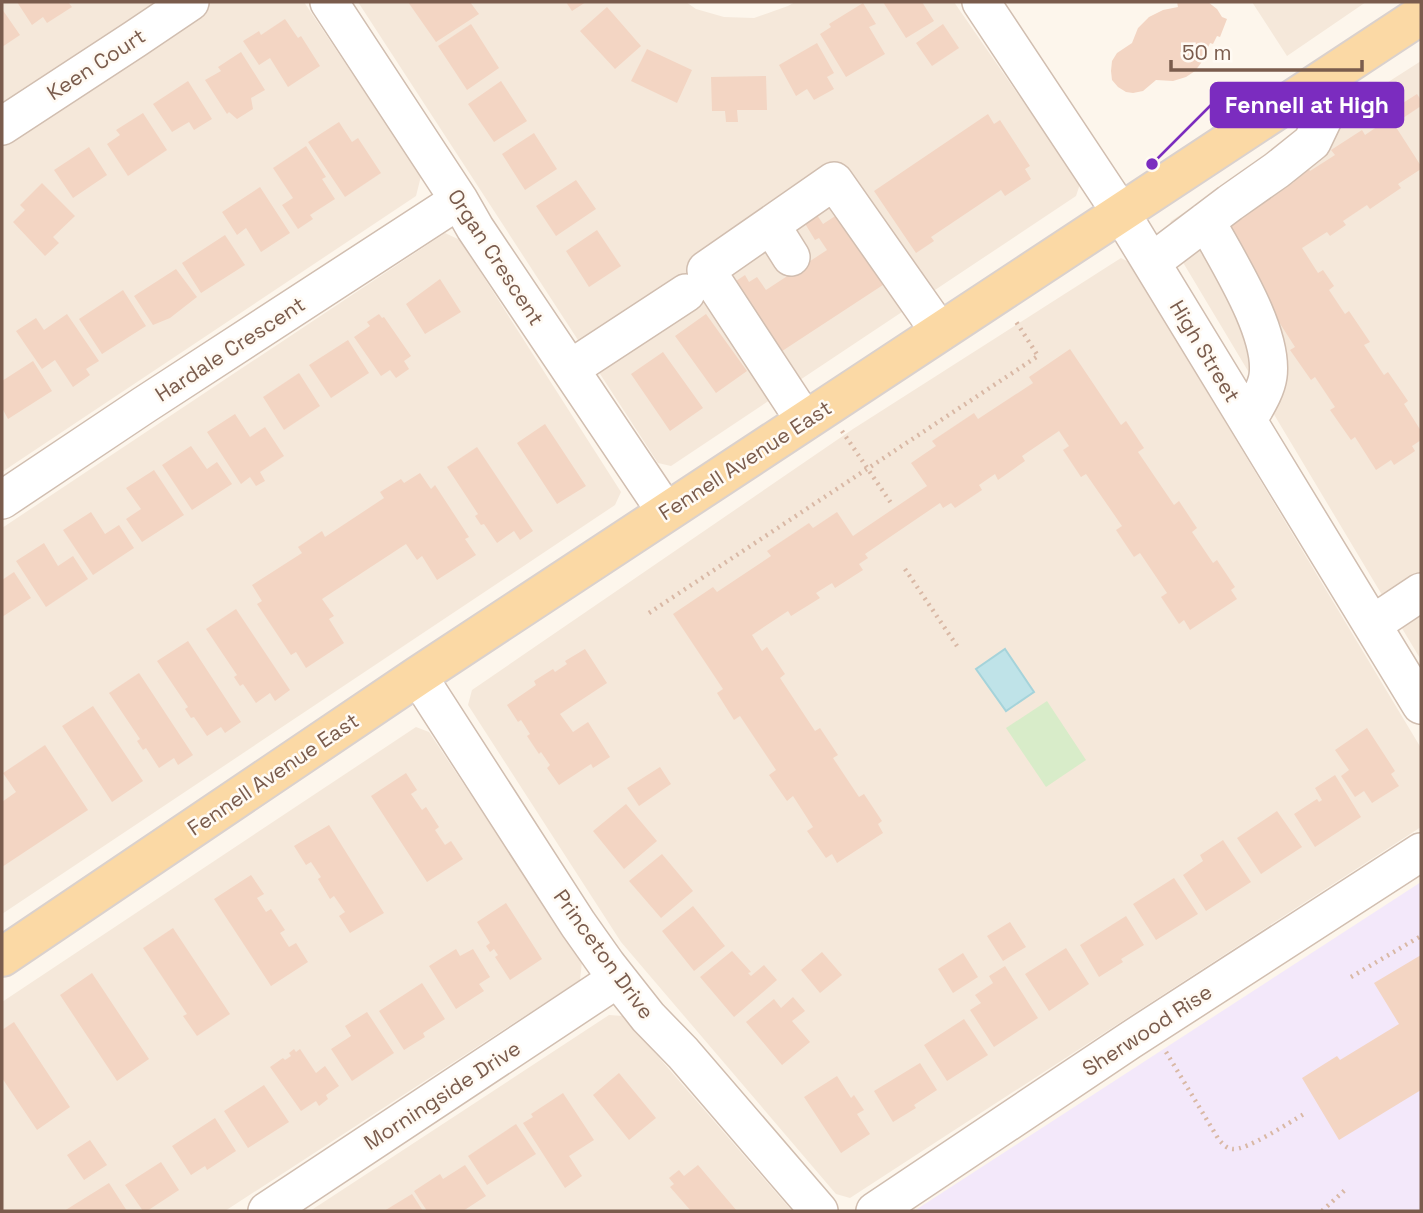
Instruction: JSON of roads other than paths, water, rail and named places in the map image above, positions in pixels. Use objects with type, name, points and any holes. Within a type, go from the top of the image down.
[{"type":"main road","name":"Fennell Avenue East","points":[[2,957],[418,676],[1421,15]]},
{"type":"street","name":"Keen Court","points":[[2,126],[190,2]]},
{"type":"street","name":"Organ Crescent","points":[[329,2],[475,228],[666,512]]},
{"type":"street","name":"High Street","points":[[981,2],[1152,262],[1421,705]]},
{"type":"street","points":[[1152,262],[1312,142],[1323,119],[1313,86]]},
{"type":"street","points":[[815,414],[706,270],[834,181],[940,332]]},
{"type":"street","name":"Hardale Crescent","points":[[2,500],[459,200]]},
{"type":"street","points":[[1206,221],[1259,322],[1268,351],[1268,377],[1248,420]]},
{"type":"street","points":[[771,225],[791,257]]},
{"type":"street","points":[[570,369],[686,293]]},
{"type":"street","points":[[1373,624],[1421,592]]},
{"type":"street","name":"Princeton Drive","points":[[418,676],[587,938],[617,979],[819,1211]]},
{"type":"street","name":"Sherwood Rise","points":[[875,1211],[1151,1027],[1421,852]]},
{"type":"street","name":"Morningside Drive","points":[[267,1211],[617,979]]},
{"type":"water","points":[[1005,649],[1034,692],[1006,711],[976,669]]},
{"type":"place","name":"Fennell at High","points":[[1152,164]]}]
